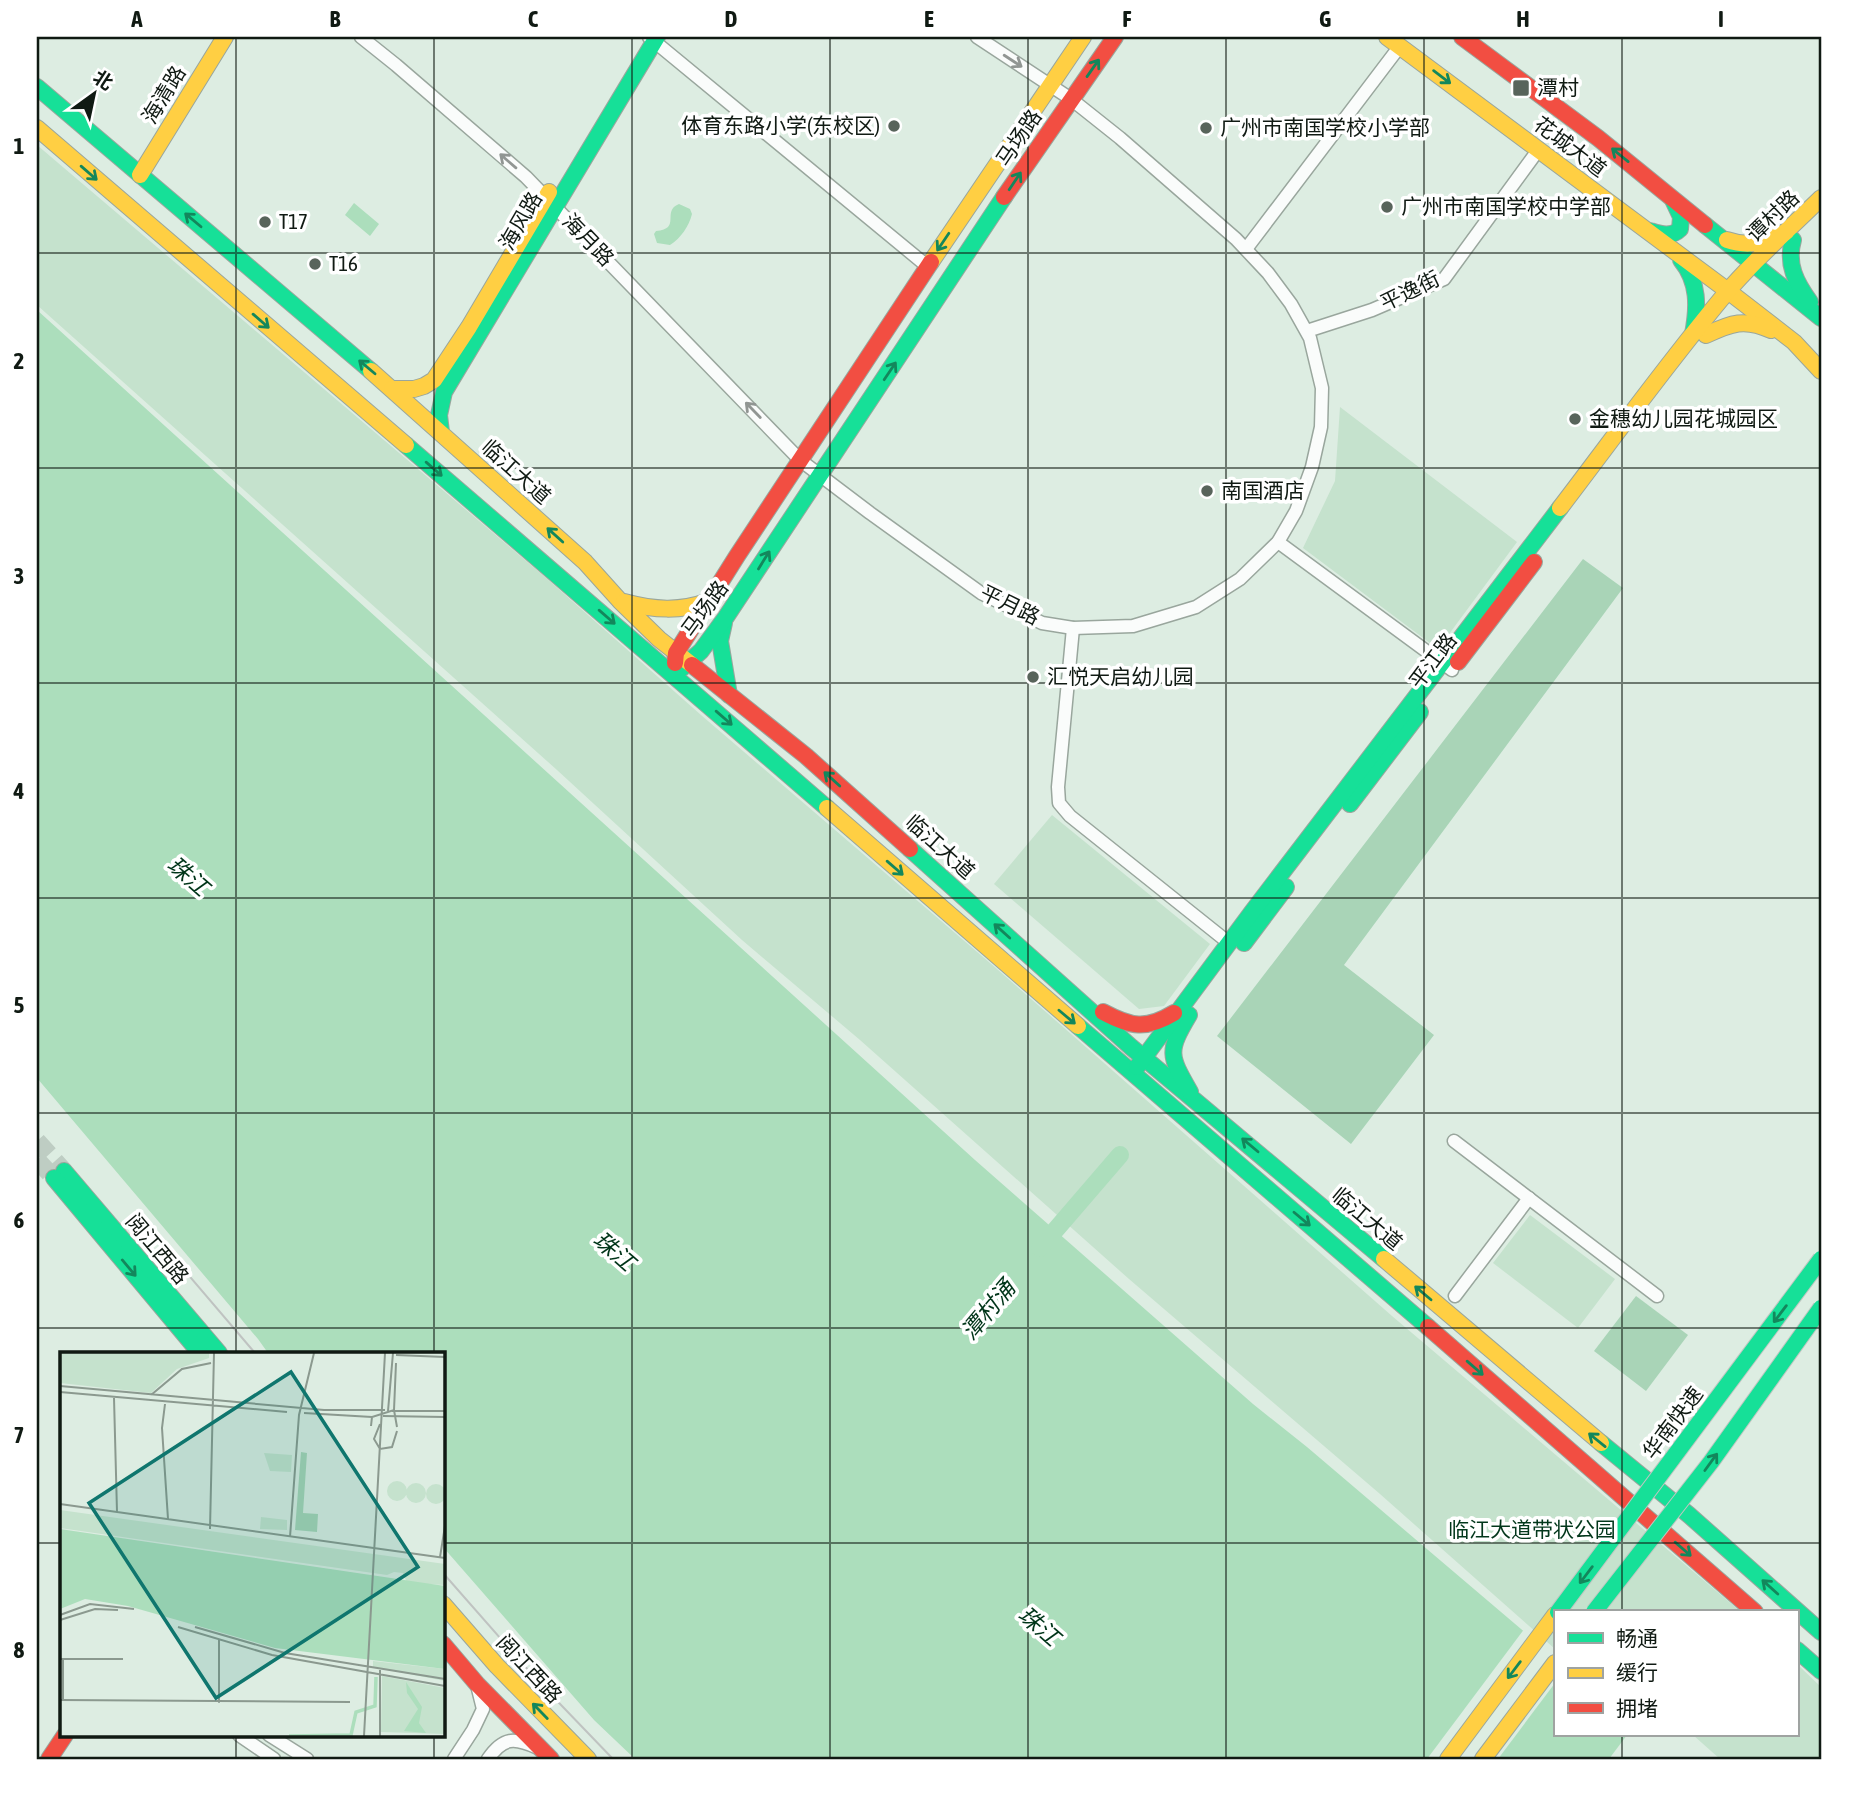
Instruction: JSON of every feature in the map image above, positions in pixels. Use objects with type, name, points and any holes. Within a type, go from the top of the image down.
[{"type":"main road","name":"海清路","points":[[140,175],[225,37]]},
{"type":"main road","name":"马场路","points":[[673,673],[676,653],[737,556],[927,266],[1083,37]]},
{"type":"main road","name":"马场路","points":[[673,673],[690,663],[702,651],[726,617],[983,228],[1115,37]]},
{"type":"main road","name":"花城大道","points":[[1462,37],[1598,138],[1821,317]]},
{"type":"main road","name":"海风路","points":[[392,389],[416,390],[434,380],[551,201],[651,38]]},
{"type":"main road","name":"花城大道","points":[[1394,41],[1821,361]]},
{"type":"main road","name":"临江大道","points":[[37,87],[441,432],[584,562],[659,639],[806,756],[1148,1061],[1689,1515],[1796,1610]]},
{"type":"main road","name":"临江大道","points":[[37,128],[673,673],[1020,977],[1753,1610]]},
{"type":"main road","name":"谭村路","points":[[1757,267],[1789,236],[1821,198]]},
{"type":"main road","points":[[1646,229],[1668,236],[1674,235],[1681,224],[1681,216],[1672,199]]},
{"type":"main road","name":"海风路","points":[[441,432],[439,415],[444,392],[551,201]]},
{"type":"main road","name":"谭村路","points":[[1789,236],[1821,214]]},
{"type":"main road","points":[[1646,229],[1685,264],[1695,288],[1700,335],[1743,321],[1759,324],[1794,342]]},
{"type":"main road","points":[[1720,238],[1748,246],[1789,236],[1788,250],[1793,274],[1821,317]]},
{"type":"main road","name":"平江路","points":[[1136,1076],[1700,335],[1757,267]]},
{"type":"main road","name":"花城大道","points":[[1794,342],[1821,371]]},
{"type":"main road","points":[[566,582],[577,586],[584,583],[587,578],[584,562]]},
{"type":"main road","points":[[620,601],[643,608],[679,611],[709,601],[712,617],[726,617],[720,641],[729,695]]},
{"type":"main road","name":"平江路","points":[[1184,1012],[1229,943],[1447,667]]},
{"type":"main road","points":[[793,778],[788,767],[792,759],[806,756]]},
{"type":"main road","points":[[1020,977],[1027,980],[1032,978],[1036,973],[1035,960]]},
{"type":"main road","points":[[1074,995],[1126,1025],[1154,1024],[1184,1012]]},
{"type":"main road","points":[[1184,1012],[1172,1054],[1196,1101]]},
{"type":"main road","name":"阅江西路","points":[[199,1352],[59,1174],[218,1352]]},
{"type":"main road","name":"华南快速","points":[[1559,1610],[1821,1259]]},
{"type":"main road","points":[[1596,1610],[1703,1473],[1821,1308]]},
{"type":"main road","name":"阅江西路","points":[[444,1605],[497,1666],[588,1759]]},
{"type":"main road","name":"临江大道","points":[[1798,1612],[1821,1632]]},
{"type":"main road","name":"华南快速","points":[[1448,1759],[1554,1617]]},
{"type":"main road","points":[[444,1645],[477,1684],[546,1755]]},
{"type":"main road","points":[[1798,1651],[1821,1671]]},
{"type":"main road","points":[[1483,1759],[1554,1664]]},
{"type":"main road","points":[[49,1759],[64,1736]]},
{"type":"main road","points":[[62,1759],[77,1736]]},
{"type":"street","name":"海月路","points":[[361,37],[486,142],[551,201],[800,460]]},
{"type":"street","name":"平月路","points":[[800,460],[981,593],[1042,622],[1073,628],[1133,626],[1196,607],[1240,579],[1278,542],[1296,511],[1312,467],[1321,427],[1322,388],[1310,338],[1291,304],[1268,273],[1236,239],[1120,138],[1072,99],[977,37]]},
{"type":"street","points":[[651,38],[927,266]]},
{"type":"street","points":[[1246,249],[1394,41]]},
{"type":"street","name":"平逸街","points":[[1307,331],[1372,310],[1444,279],[1539,149]]},
{"type":"street","points":[[1278,542],[1447,667]]},
{"type":"street","points":[[1073,628],[1058,787],[1059,803],[1070,816],[1229,943]]},
{"type":"street","points":[[1454,1141],[1657,1296]]},
{"type":"street","points":[[1455,1296],[1529,1198]]},
{"type":"street","points":[[454,1759],[473,1730],[482,1709],[477,1684]]},
{"type":"street","points":[[240,1736],[272,1759],[281,1743]]},
{"type":"street","points":[[270,1736],[307,1759]]},
{"type":"street","points":[[488,1759],[504,1742],[514,1741],[529,1744],[546,1755]]},
{"type":"green space","name":"临江大道带状公园","points":[[37,145],[545,577],[1392,1316],[1739,1610],[1554,1610],[1554,1648],[1380,1494],[1129,1279],[860,1040],[742,940],[557,770],[37,305]]},
{"type":"green space","points":[[1340,407],[1517,542],[1438,649],[1303,548],[1335,481]]},
{"type":"green space","points":[[1052,815],[1210,944],[1164,1006],[1139,1009],[994,884]]},
{"type":"green space","points":[[1530,1215],[1615,1279],[1578,1328],[1493,1263]]},
{"type":"green space","points":[[1798,1665],[1821,1687],[1821,1759],[1720,1759],[1694,1736],[1798,1736]]},
{"type":"shaded area","points":[[1583,559],[1623,588],[1344,965],[1434,1035],[1351,1144],[1217,1036]]},
{"type":"shaded area","points":[[1636,1296],[1688,1335],[1646,1391],[1594,1351]]},
{"type":"water","points":[[354,203],[379,224],[370,236],[345,215]]},
{"type":"water","points":[[679,204],[690,209],[692,214],[687,227],[670,245],[657,243],[654,234],[668,227],[671,211]]},
{"type":"water","name":"珠江","points":[[37,310],[975,1160],[1253,1404],[1554,1657],[1554,1736],[1626,1736],[1609,1759],[635,1759],[594,1720],[444,1548],[444,1352],[267,1352],[37,1078]]},
{"type":"pier","points":[[1525,1628],[1554,1653],[1554,1684],[1498,1759],[1427,1759]]},
{"type":"waterway","name":"潭村涌","points":[[1040,1248],[1120,1155]]},
{"type":"tunnel","points":[[37,1141],[64,1171]]},
{"type":"tunnel","points":[[37,1160],[54,1178]]},
{"type":"tram line","points":[[162,1244],[254,1352]]},
{"type":"tram line","points":[[444,1574],[537,1680],[613,1759]]},
{"type":"traffic: fast","points":[[441,432],[439,415],[444,392],[657,37]]},
{"type":"traffic: fast","points":[[37,87],[371,371]]},
{"type":"traffic: fast","points":[[682,668],[701,651],[726,617],[1004,197]]},
{"type":"traffic: fast","points":[[1650,231],[1669,234],[1680,229],[1681,217],[1673,200]]},
{"type":"traffic: fast","points":[[1705,225],[1821,318]]},
{"type":"traffic: fast","points":[[1793,240],[1791,257],[1794,273],[1810,302]]},
{"type":"traffic: fast","points":[[1681,260],[1691,277],[1696,295],[1693,334]]},
{"type":"traffic: fast","points":[[406,445],[827,808]]},
{"type":"traffic: fast","points":[[1137,1067],[1560,508]]},
{"type":"traffic: fast","points":[[724,623],[720,641],[729,695]]},
{"type":"traffic: fast","points":[[1350,804],[1420,712]]},
{"type":"traffic: fast","points":[[910,849],[1131,1047],[1384,1259]]},
{"type":"traffic: fast","points":[[1244,943],[1286,887]]},
{"type":"traffic: fast","points":[[1189,1015],[1177,1037],[1173,1054],[1190,1092]]},
{"type":"traffic: fast","points":[[1078,1026],[1428,1327]]},
{"type":"traffic: fast","points":[[64,1171],[218,1352]]},
{"type":"traffic: fast","points":[[54,1178],[199,1352]]},
{"type":"traffic: fast","points":[[1559,1610],[1821,1259]]},
{"type":"traffic: fast","points":[[1596,1610],[1711,1462],[1821,1308]]},
{"type":"traffic: fast","points":[[1601,1443],[1689,1515],[1796,1610]]},
{"type":"traffic: fast","points":[[1798,1612],[1821,1632]]},
{"type":"traffic: fast","points":[[1798,1651],[1821,1671]]},
{"type":"traffic: slow","points":[[140,175],[225,37]]},
{"type":"traffic: slow","points":[[931,262],[1083,37]]},
{"type":"traffic: slow","points":[[1387,37],[1728,291],[1794,342],[1821,371]]},
{"type":"traffic: slow","points":[[37,128],[406,445]]},
{"type":"traffic: slow","points":[[392,389],[414,389],[434,380],[469,327],[549,192]]},
{"type":"traffic: slow","points":[[1560,508],[1727,292],[1821,198]]},
{"type":"traffic: slow","points":[[1727,240],[1743,244],[1757,243],[1786,232]]},
{"type":"traffic: slow","points":[[1706,335],[1723,327],[1746,323],[1771,330]]},
{"type":"traffic: slow","points":[[371,371],[585,562],[659,639],[692,665]]},
{"type":"traffic: slow","points":[[624,602],[667,609],[709,601]]},
{"type":"traffic: slow","points":[[827,808],[1078,1026]]},
{"type":"traffic: slow","points":[[1384,1259],[1601,1443]]},
{"type":"traffic: slow","points":[[444,1605],[497,1666],[588,1759]]},
{"type":"traffic: slow","points":[[1448,1759],[1554,1616]]},
{"type":"traffic: slow","points":[[1483,1759],[1554,1664]]},
{"type":"traffic: jam","points":[[1004,197],[1115,37]]},
{"type":"traffic: jam","points":[[1462,37],[1598,138],[1705,225]]},
{"type":"traffic: jam","points":[[675,663],[676,653],[737,556],[931,262]]},
{"type":"traffic: jam","points":[[1458,662],[1534,562]]},
{"type":"traffic: jam","points":[[692,665],[806,756],[910,849]]},
{"type":"traffic: jam","points":[[1103,1012],[1139,1025],[1155,1022],[1174,1013]]},
{"type":"traffic: jam","points":[[1428,1327],[1753,1610]]},
{"type":"traffic: jam","points":[[444,1645],[477,1684],[551,1759]]},
{"type":"traffic: jam","points":[[49,1759],[64,1736]]},
{"type":"place","name":"潭村","points":[[1521,88]]},
{"type":"place","name":"体育东路小学(东校区)","points":[[894,126]]},
{"type":"place","name":"广州市南国学校小学部","points":[[1206,128]]},
{"type":"place","name":"广州市南国学校中学部","points":[[1387,207]]},
{"type":"place","name":"T17","points":[[265,222]]},
{"type":"place","name":"T16","points":[[315,264]]},
{"type":"place","name":"金穗幼儿园花城园区","points":[[1575,419]]},
{"type":"place","name":"南国酒店","points":[[1207,491]]},
{"type":"place","name":"汇悦天启幼儿园","points":[[1033,677]]}]
